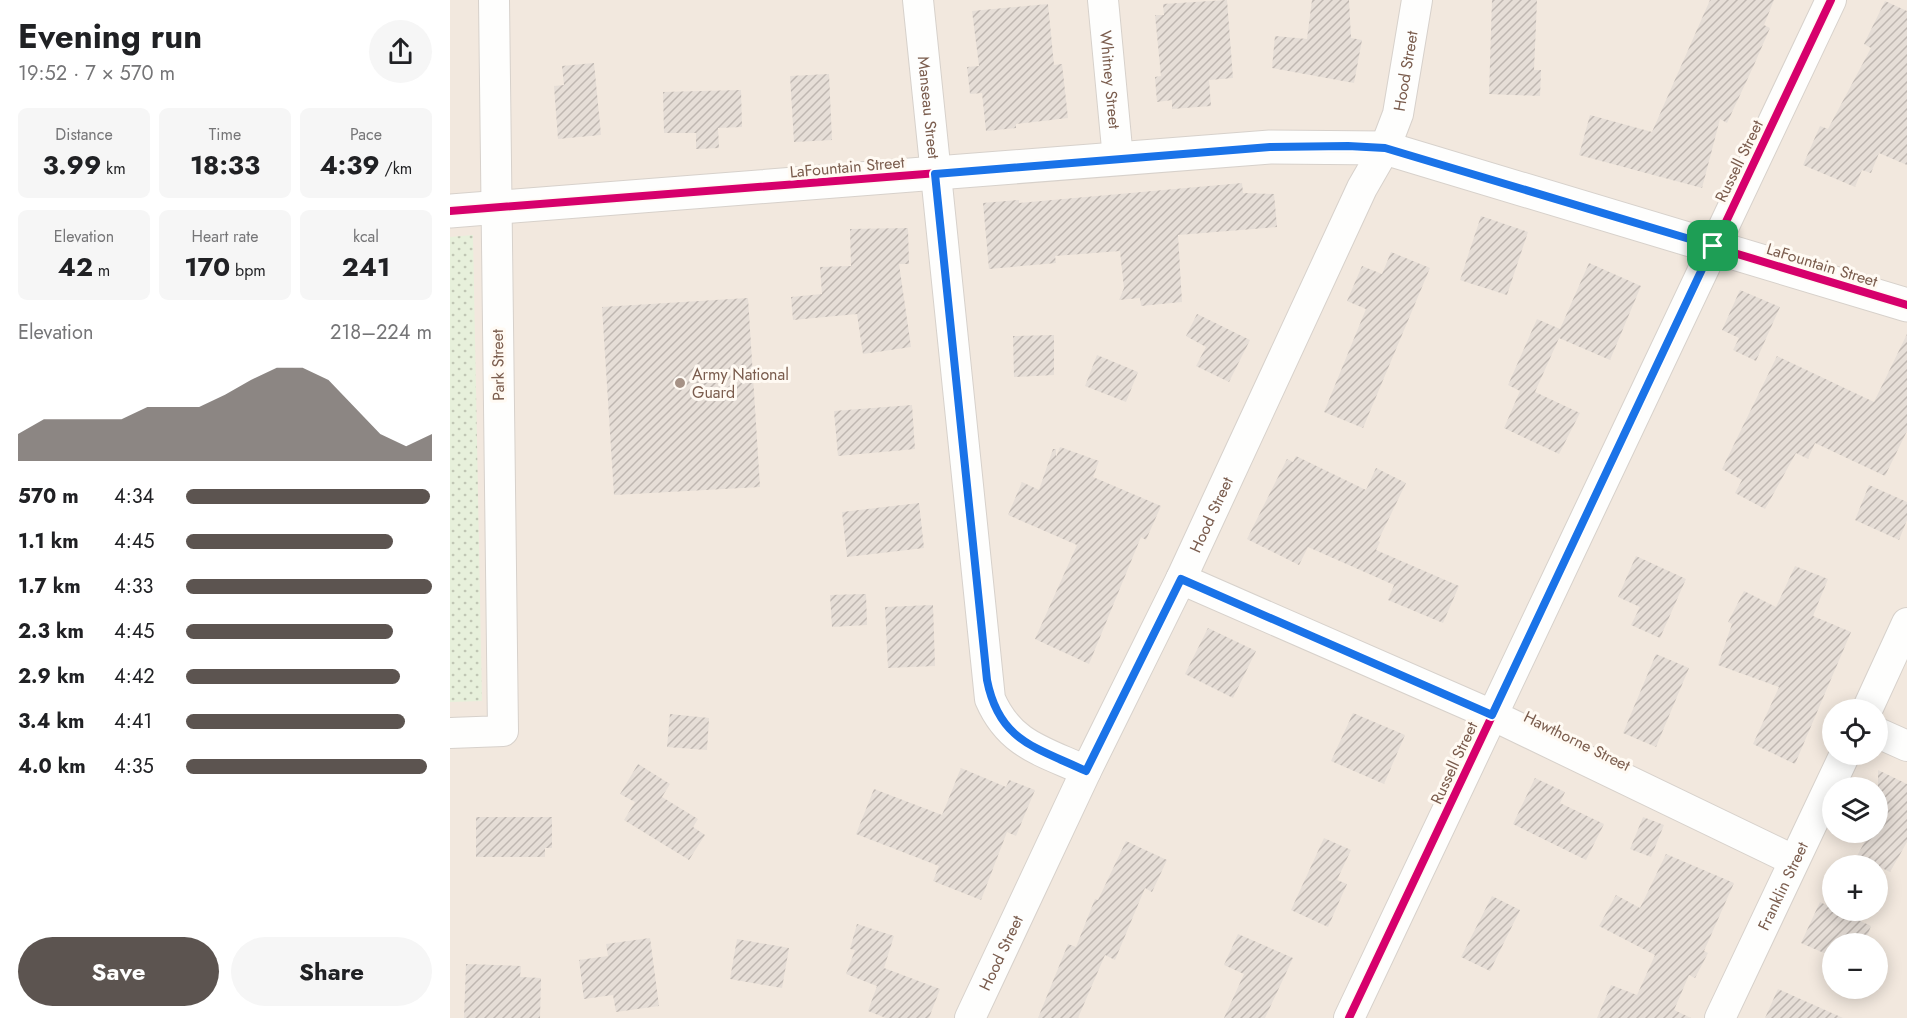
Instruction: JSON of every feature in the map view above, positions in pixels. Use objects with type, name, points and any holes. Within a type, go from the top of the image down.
[{"type":"street","name":"Park Street","points":[[450,733],[503,730],[494,0]]},
{"type":"street","name":"Manseau Street","points":[[918,0],[990,699],[1006,728],[1020,738],[1086,771]]},
{"type":"street","name":"Whitney Street","points":[[1103,0],[1118,159]]},
{"type":"street","name":"Hood Street","points":[[970,1018],[1086,771],[1181,579],[1362,188],[1385,148],[1398,114],[1417,0]]},
{"type":"street","name":"Russell Street","points":[[1349,1018],[1831,0]]},
{"type":"street","name":"LaFountain Street","points":[[450,212],[1270,147],[1385,148],[1907,306]]},
{"type":"street","name":"Hawthorne Street","points":[[1181,579],[1492,715],[1793,860]]},
{"type":"street","points":[[1872,699],[1907,623]]},
{"type":"street","points":[[1888,737],[1907,746]]},
{"type":"street","name":"Franklin Street","points":[[1720,1018],[1840,765]]},
{"type":"shaded area","points":[[450,0],[1907,0],[1907,1018],[450,1018]]},
{"type":"green space","points":[[473,235],[482,701],[450,702],[450,237]]},
{"type":"building","points":[[1227,0],[1233,78],[1209,80],[1211,106],[1172,109],[1172,100],[1157,102],[1155,77],[1161,76],[1155,15],[1164,15],[1163,4]]},
{"type":"building","points":[[1312,0],[1349,0],[1351,38],[1362,40],[1354,83],[1272,68],[1275,36],[1307,39]]},
{"type":"building","points":[[1492,0],[1537,0],[1534,70],[1541,70],[1540,96],[1489,94]]},
{"type":"building","points":[[1710,0],[1774,0],[1764,25],[1770,28],[1754,65],[1727,123],[1720,119],[1702,188],[1579,155],[1590,115],[1652,132]]},
{"type":"building","points":[[1885,1],[1907,11],[1907,165],[1879,153],[1871,173],[1862,170],[1855,187],[1803,165],[1820,126],[1828,129],[1871,48],[1864,44]]},
{"type":"building","points":[[1048,4],[1054,65],[1062,64],[1068,118],[1016,124],[1016,128],[986,131],[982,93],[970,94],[967,67],[979,66],[972,11]]},
{"type":"building","points":[[594,63],[601,135],[558,139],[554,86],[564,85],[562,66]]},
{"type":"building","points":[[829,74],[832,140],[794,142],[790,76]]},
{"type":"building","points":[[741,90],[742,127],[718,128],[719,148],[696,149],[696,133],[664,133],[663,92]]},
{"type":"building","points":[[1242,183],[1243,193],[1274,194],[1277,227],[1178,235],[1182,302],[1141,306],[1140,298],[1119,300],[1124,288],[1120,251],[1055,256],[1056,263],[989,269],[983,203],[1019,200],[1019,203]]},
{"type":"building","points":[[1481,216],[1528,232],[1507,295],[1460,280]]},
{"type":"building","points":[[908,228],[909,264],[899,264],[911,347],[863,354],[857,314],[793,320],[791,297],[822,294],[820,267],[851,266],[850,229]]},
{"type":"building","points":[[1391,252],[1430,268],[1363,428],[1324,412],[1366,309],[1347,301],[1362,266],[1382,274]]},
{"type":"building","points":[[1589,263],[1641,286],[1610,360],[1559,338],[1535,392],[1580,413],[1559,454],[1504,428],[1520,391],[1508,385],[1537,319],[1560,329]]},
{"type":"building","points":[[1740,290],[1780,307],[1756,361],[1733,350],[1739,338],[1722,330]]},
{"type":"building","name":"Army National Guard","points":[[748,298],[760,487],[614,495],[602,307]]},
{"type":"building","points":[[1197,314],[1250,340],[1229,382],[1196,366],[1206,347],[1186,336]]},
{"type":"building","points":[[1907,334],[1907,431],[1885,476],[1815,443],[1808,459],[1796,453],[1765,509],[1735,493],[1742,480],[1722,469],[1777,356],[1874,402]]},
{"type":"building","points":[[1054,335],[1054,375],[1014,377],[1013,336]]},
{"type":"building","points":[[1097,355],[1138,372],[1126,402],[1085,386]]},
{"type":"building","points":[[912,405],[915,449],[838,456],[834,411]]},
{"type":"building","points":[[1060,447],[1099,461],[1093,477],[1161,506],[1146,540],[1141,537],[1089,664],[1035,639],[1077,545],[1008,515],[1022,482],[1039,490],[1053,449],[1056,449],[1056,457]]},
{"type":"building","points":[[1296,456],[1366,490],[1376,468],[1406,483],[1378,541],[1380,542],[1376,550],[1459,586],[1443,623],[1388,600],[1394,585],[1308,547],[1299,565],[1247,539],[1287,459],[1293,462]]},
{"type":"building","points":[[1869,485],[1907,502],[1907,520],[1899,540],[1855,520]]},
{"type":"building","points":[[919,503],[924,548],[847,557],[842,512]]},
{"type":"building","points":[[1636,556],[1686,579],[1660,638],[1631,625],[1640,607],[1618,597]]},
{"type":"building","points":[[1795,566],[1828,579],[1813,616],[1851,632],[1795,764],[1753,744],[1779,687],[1718,665],[1732,624],[1728,622],[1744,591],[1776,607]]},
{"type":"building","points":[[866,594],[867,625],[832,627],[830,595]]},
{"type":"building","points":[[933,605],[935,666],[888,668],[885,607]]},
{"type":"building","points":[[1208,628],[1256,651],[1233,698],[1185,674]]},
{"type":"building","points":[[1656,654],[1689,668],[1656,747],[1623,733]]},
{"type":"building","points":[[1353,713],[1405,735],[1384,784],[1331,761]]},
{"type":"building","points":[[670,714],[709,718],[707,750],[667,747]]},
{"type":"building","points":[[638,764],[670,784],[662,797],[698,819],[693,827],[705,835],[689,860],[624,820],[635,802],[620,794]]},
{"type":"building","points":[[961,768],[1006,787],[1009,780],[1035,790],[1016,836],[1007,832],[981,900],[933,881],[939,866],[856,834],[874,789],[942,815]]},
{"type":"building","points":[[1878,770],[1907,784],[1907,842],[1890,872],[1888,871],[1888,855],[1858,855],[1864,843],[1888,843],[1888,777],[1878,777]]},
{"type":"building","points":[[1535,778],[1565,792],[1560,803],[1604,824],[1586,860],[1513,824]]},
{"type":"building","points":[[476,817],[552,817],[552,848],[545,848],[545,857],[476,857]]},
{"type":"building","points":[[1643,817],[1664,825],[1651,857],[1630,849]]},
{"type":"building","points":[[1324,838],[1351,850],[1337,880],[1347,884],[1328,927],[1291,910]]},
{"type":"building","points":[[1126,841],[1167,860],[1152,892],[1145,888],[1115,960],[1105,955],[1078,1018],[1038,1018],[1068,944],[1076,947],[1095,899],[1098,900]]},
{"type":"building","points":[[1666,854],[1734,883],[1704,951],[1708,953],[1695,978],[1689,975],[1674,1010],[1691,1018],[1597,1018],[1611,985],[1637,995],[1655,955],[1599,926],[1616,895],[1640,908]]},
{"type":"building","points":[[1492,896],[1520,910],[1490,971],[1461,957]]},
{"type":"building","points":[[1820,902],[1822,903],[1822,921],[1860,921],[1871,926],[1868,933],[1822,933],[1822,952],[1801,943]]},
{"type":"building","points":[[857,924],[894,936],[884,968],[940,989],[929,1018],[886,1018],[868,1011],[877,986],[846,974],[855,950],[850,949]]},
{"type":"building","points":[[1238,934],[1293,958],[1265,1018],[1224,1018],[1244,974],[1224,965]]},
{"type":"building","points":[[650,938],[659,1006],[616,1012],[613,995],[584,999],[579,960],[608,956],[606,944]]},
{"type":"building","points":[[737,939],[789,948],[782,988],[730,979]]},
{"type":"building","points":[[466,964],[521,966],[520,977],[541,978],[540,1018],[464,1018]]},
{"type":"building","points":[[1778,989],[1843,1018],[1765,1018]]},
{"type":"cycle path","points":[[1349,1018],[1831,0]]},
{"type":"cycle path","points":[[450,211],[1270,147],[1385,148],[1907,305]]},
{"type":"place","name":"Army National Guard","points":[[680,383]]},
{"type":"route","points":[[1270,147],[1385,148],[1713,246],[1492,715],[1181,579],[1086,771],[1036,748],[1006,728],[990,699],[987,680],[935,174],[1270,147]]}]
